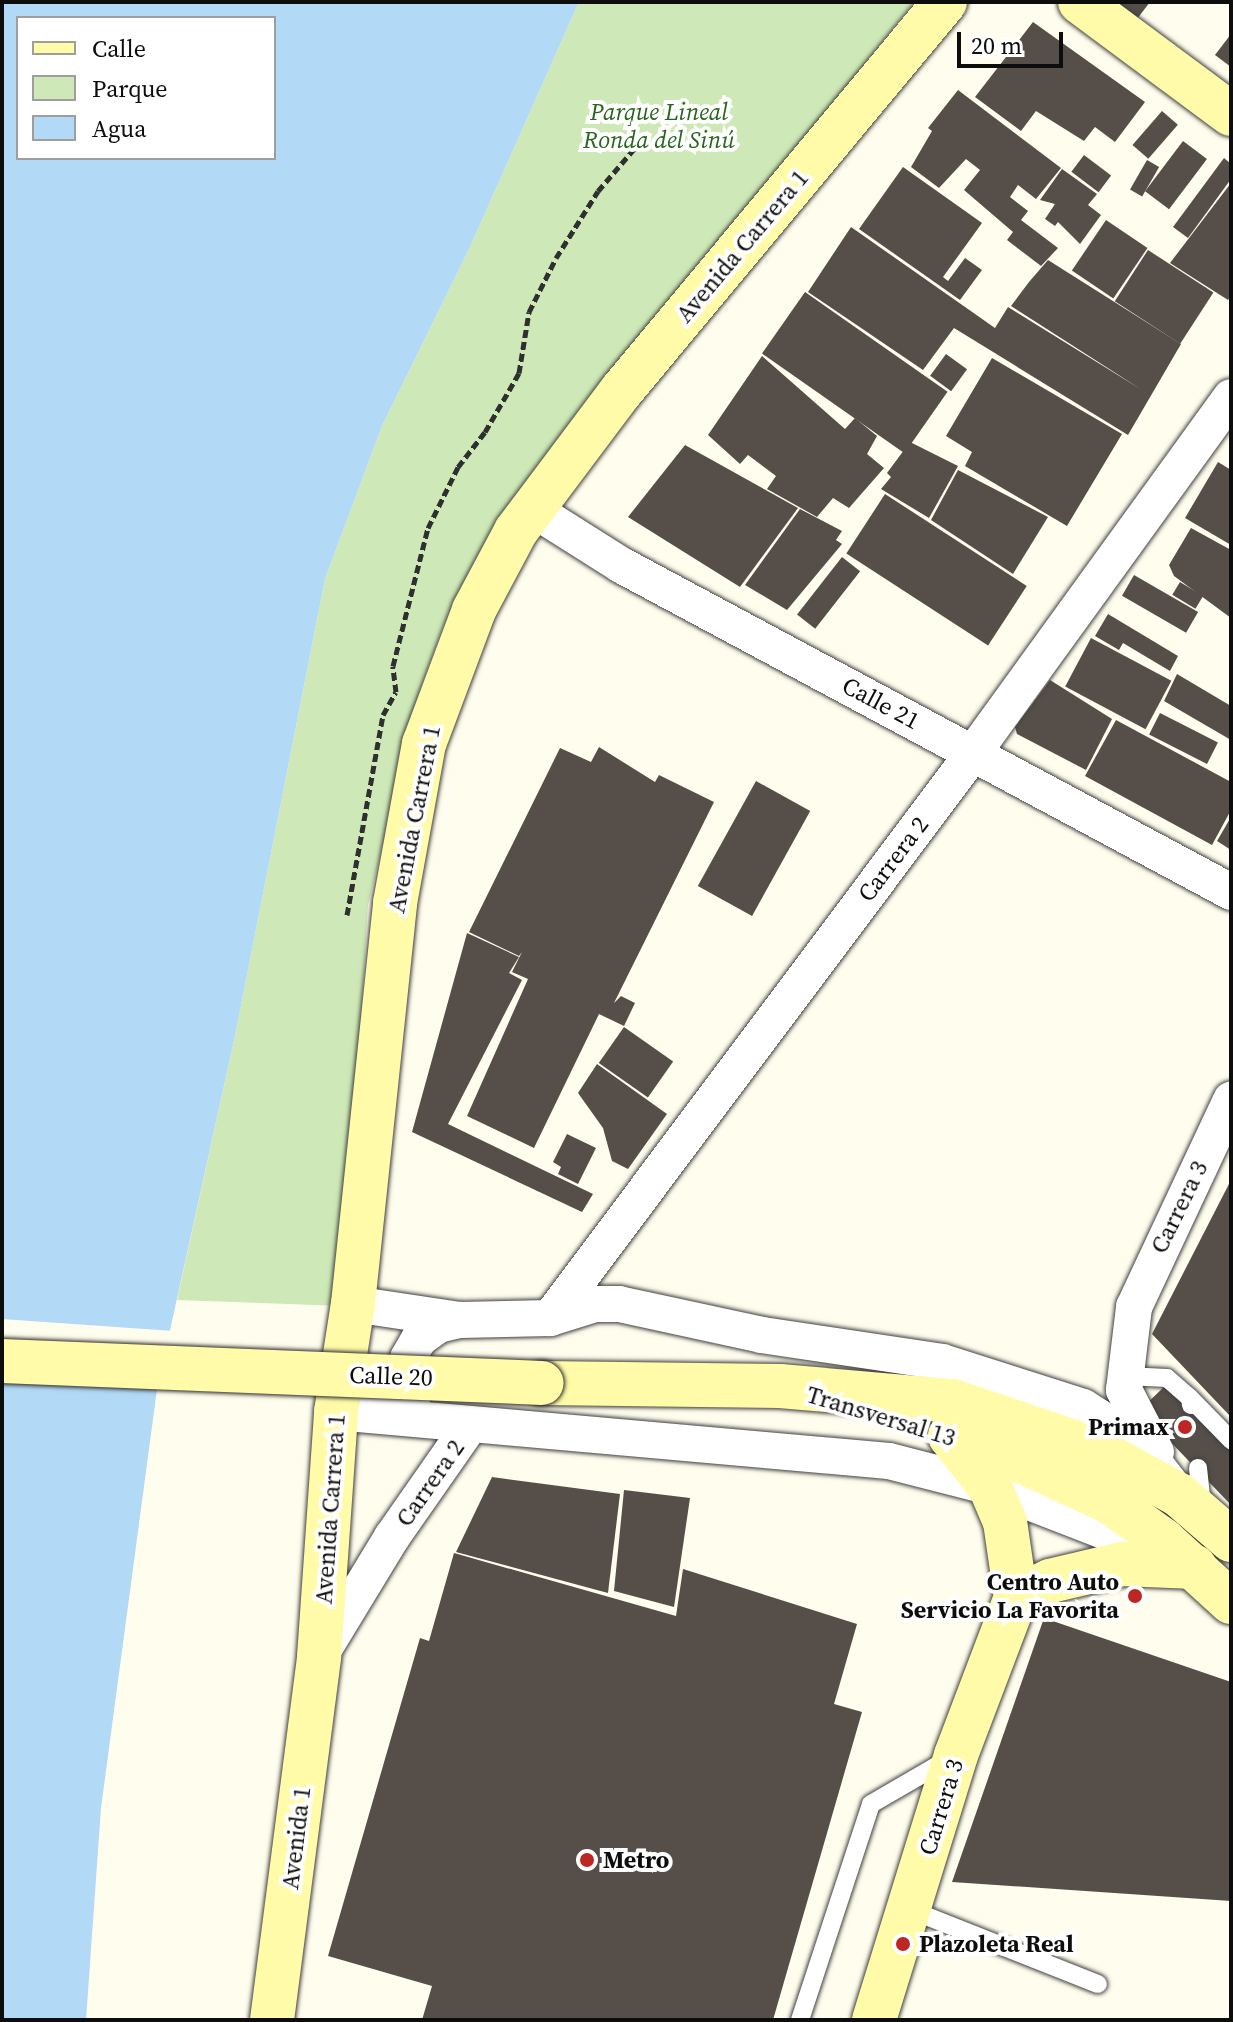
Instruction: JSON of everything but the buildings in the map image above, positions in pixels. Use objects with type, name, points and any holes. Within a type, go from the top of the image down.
[{"type":"street","name":"Avenida Carrera 1","points":[[319,1657],[336,1412],[353,1304],[395,903],[424,744],[474,610],[503,552],[622,390],[945,2]]},
{"type":"street","points":[[1080,2],[1231,114]]},
{"type":"street","name":"Carrera 2","points":[[550,1318],[974,752],[1231,397]]},
{"type":"street","name":"Calle 21","points":[[534,510],[621,565],[1231,892]]},
{"type":"street","name":"Carrera 3","points":[[1203,1505],[1125,1394],[1126,1376],[1134,1307],[1231,1100]]},
{"type":"street","points":[[353,1304],[460,1320],[550,1318],[595,1304],[619,1304],[762,1335],[942,1362],[1083,1407],[1139,1443],[1203,1505]]},
{"type":"street","points":[[426,1420],[411,1403],[405,1380],[408,1358],[419,1339],[438,1325],[460,1320]]},
{"type":"street","name":"Calle 20","points":[[2,1361],[542,1383],[780,1386]]},
{"type":"street","name":"Transversal 13","points":[[780,1386],[953,1401],[1095,1449],[1203,1505]]},
{"type":"street","name":"Transversal 13","points":[[780,1386],[1010,1456],[1110,1502],[1195,1567],[1231,1602]]},
{"type":"street","name":"Carrera 2","points":[[319,1657],[392,1537],[470,1425],[336,1412]]},
{"type":"street","points":[[470,1425],[889,1461],[990,1487],[1195,1567]]},
{"type":"street","name":"Carrera 3","points":[[874,2020],[911,1910],[956,1755],[1016,1597],[1008,1534],[990,1487],[950,1436]]},
{"type":"street","points":[[1016,1597],[1050,1581],[1109,1566],[1195,1567]]},
{"type":"street","name":"Avenida 1","points":[[272,2020],[319,1657]]},
{"type":"lane","points":[[1126,1376],[1167,1378],[1231,1440]]},
{"type":"lane","points":[[800,2020],[871,1804],[956,1755]]},
{"type":"lane","points":[[911,1910],[1098,1984]]},
{"type":"path","points":[[347,915],[383,715],[396,692],[393,666],[428,528],[458,467],[485,432],[519,373],[529,312],[556,258],[598,191],[640,142]]},
{"type":"green space","name":"Parque Lineal Ronda del Sinú","points":[[579,2],[914,2],[626,363],[473,566],[442,629],[421,687],[368,905],[343,1306],[177,1300],[235,1036],[325,579],[382,426],[470,247]]},
{"type":"water","points":[[2,2],[579,2],[470,247],[382,426],[325,579],[235,1036],[157,1389],[101,1808],[86,2020],[2,2020]]},
{"type":"pier","points":[[2,1319],[174,1331],[170,1388],[2,1376]]},
{"type":"place","name":"Primax","points":[[1185,1427]]},
{"type":"place","name":"Centro Auto Servicio La Favorita","points":[[1135,1596]]},
{"type":"place","name":"Metro","points":[[587,1860]]},
{"type":"place","name":"Plazoleta Real","points":[[903,1944]]}]
